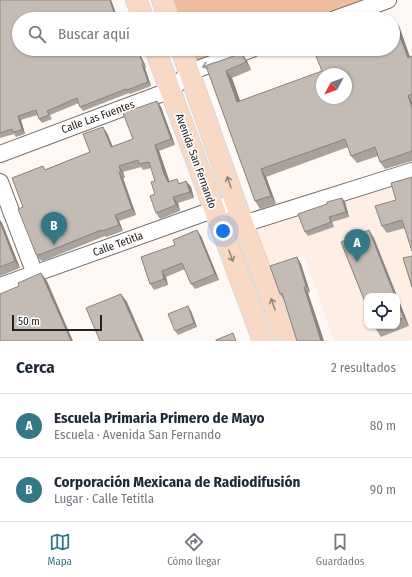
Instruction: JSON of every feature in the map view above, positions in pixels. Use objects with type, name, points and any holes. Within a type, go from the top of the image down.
[{"type":"main road","points":[[136,0],[141,12]]},
{"type":"main road","points":[[162,0],[166,12]]},
{"type":"main road","name":"Avenida San Fernando","points":[[158,56],[263,341]]},
{"type":"main road","name":"Avenida San Fernando","points":[[184,56],[235,202],[287,341]]},
{"type":"street","points":[[355,12],[388,0]]},
{"type":"street","points":[[190,72],[233,56]]},
{"type":"street","name":"Calle Las Fuentes","points":[[0,154],[171,90],[190,72]]},
{"type":"street","points":[[243,224],[412,171]]},
{"type":"street","points":[[0,182],[35,274]]},
{"type":"street","name":"Calle Tetitla","points":[[0,286],[235,202]]},
{"type":"shaded area","points":[[173,0],[374,0],[340,12],[177,12]]},
{"type":"shaded area","points":[[195,56],[214,56],[197,62]]},
{"type":"shaded area","points":[[412,174],[412,340],[334,341],[304,256],[270,268],[253,223]]},
{"type":"building","points":[[0,0],[110,0],[114,12],[12,12],[12,56],[140,56],[148,82],[80,107],[77,98],[47,111],[49,115],[39,119],[36,110],[18,116],[22,130],[13,132],[12,129],[0,133]]},
{"type":"building","points":[[400,37],[408,58],[412,56],[412,94],[408,96],[412,108],[412,151],[380,162],[375,147],[351,156],[345,139],[261,169],[271,196],[255,201],[206,66],[234,56],[243,56],[246,62],[226,71],[237,102],[316,73],[316,104],[352,104],[352,68],[321,68],[316,56],[400,56]]},
{"type":"building","points":[[157,101],[171,139],[155,145],[164,174],[168,182],[177,179],[179,184],[186,181],[190,192],[173,197],[176,205],[156,213],[150,196],[155,194],[151,182],[155,181],[149,162],[139,164],[138,160],[119,166],[121,172],[119,172],[132,209],[115,215],[119,225],[102,231],[101,230],[39,255],[36,254],[18,209],[23,207],[12,178],[43,166],[45,170],[90,152],[83,134],[103,127],[111,147],[133,139],[123,113]]},
{"type":"building","points":[[412,177],[412,251],[402,220],[382,226],[375,206],[396,200],[391,183]]},
{"type":"building","points":[[342,198],[346,212],[329,217],[331,222],[305,232],[298,214],[327,204],[327,202]]},
{"type":"building","points":[[0,222],[15,261],[0,267]]},
{"type":"building","points":[[197,230],[215,274],[191,284],[182,263],[162,271],[164,279],[150,284],[141,257],[175,245],[173,240]]},
{"type":"building","points":[[369,230],[394,293],[364,293],[364,300],[341,242]]},
{"type":"building","points":[[412,256],[412,287],[403,258]]},
{"type":"building","points":[[297,257],[306,286],[304,287],[321,341],[297,341],[282,293],[280,294],[270,266]]},
{"type":"building","points":[[41,273],[71,341],[0,341],[0,294],[19,286],[18,283]]},
{"type":"building","points":[[121,294],[142,341],[100,341],[86,308]]},
{"type":"building","points":[[188,306],[194,323],[175,331],[168,314]]},
{"type":"building","points":[[400,308],[404,318],[400,319]]},
{"type":"building","points":[[233,333],[236,341],[216,341],[216,340]]},
{"type":"place","name":"Corporación Mexicana de Radiodifusión","points":[[54,245]]},
{"type":"place","name":"Escuela Primaria Primero de Mayo","points":[[357,262]]}]
